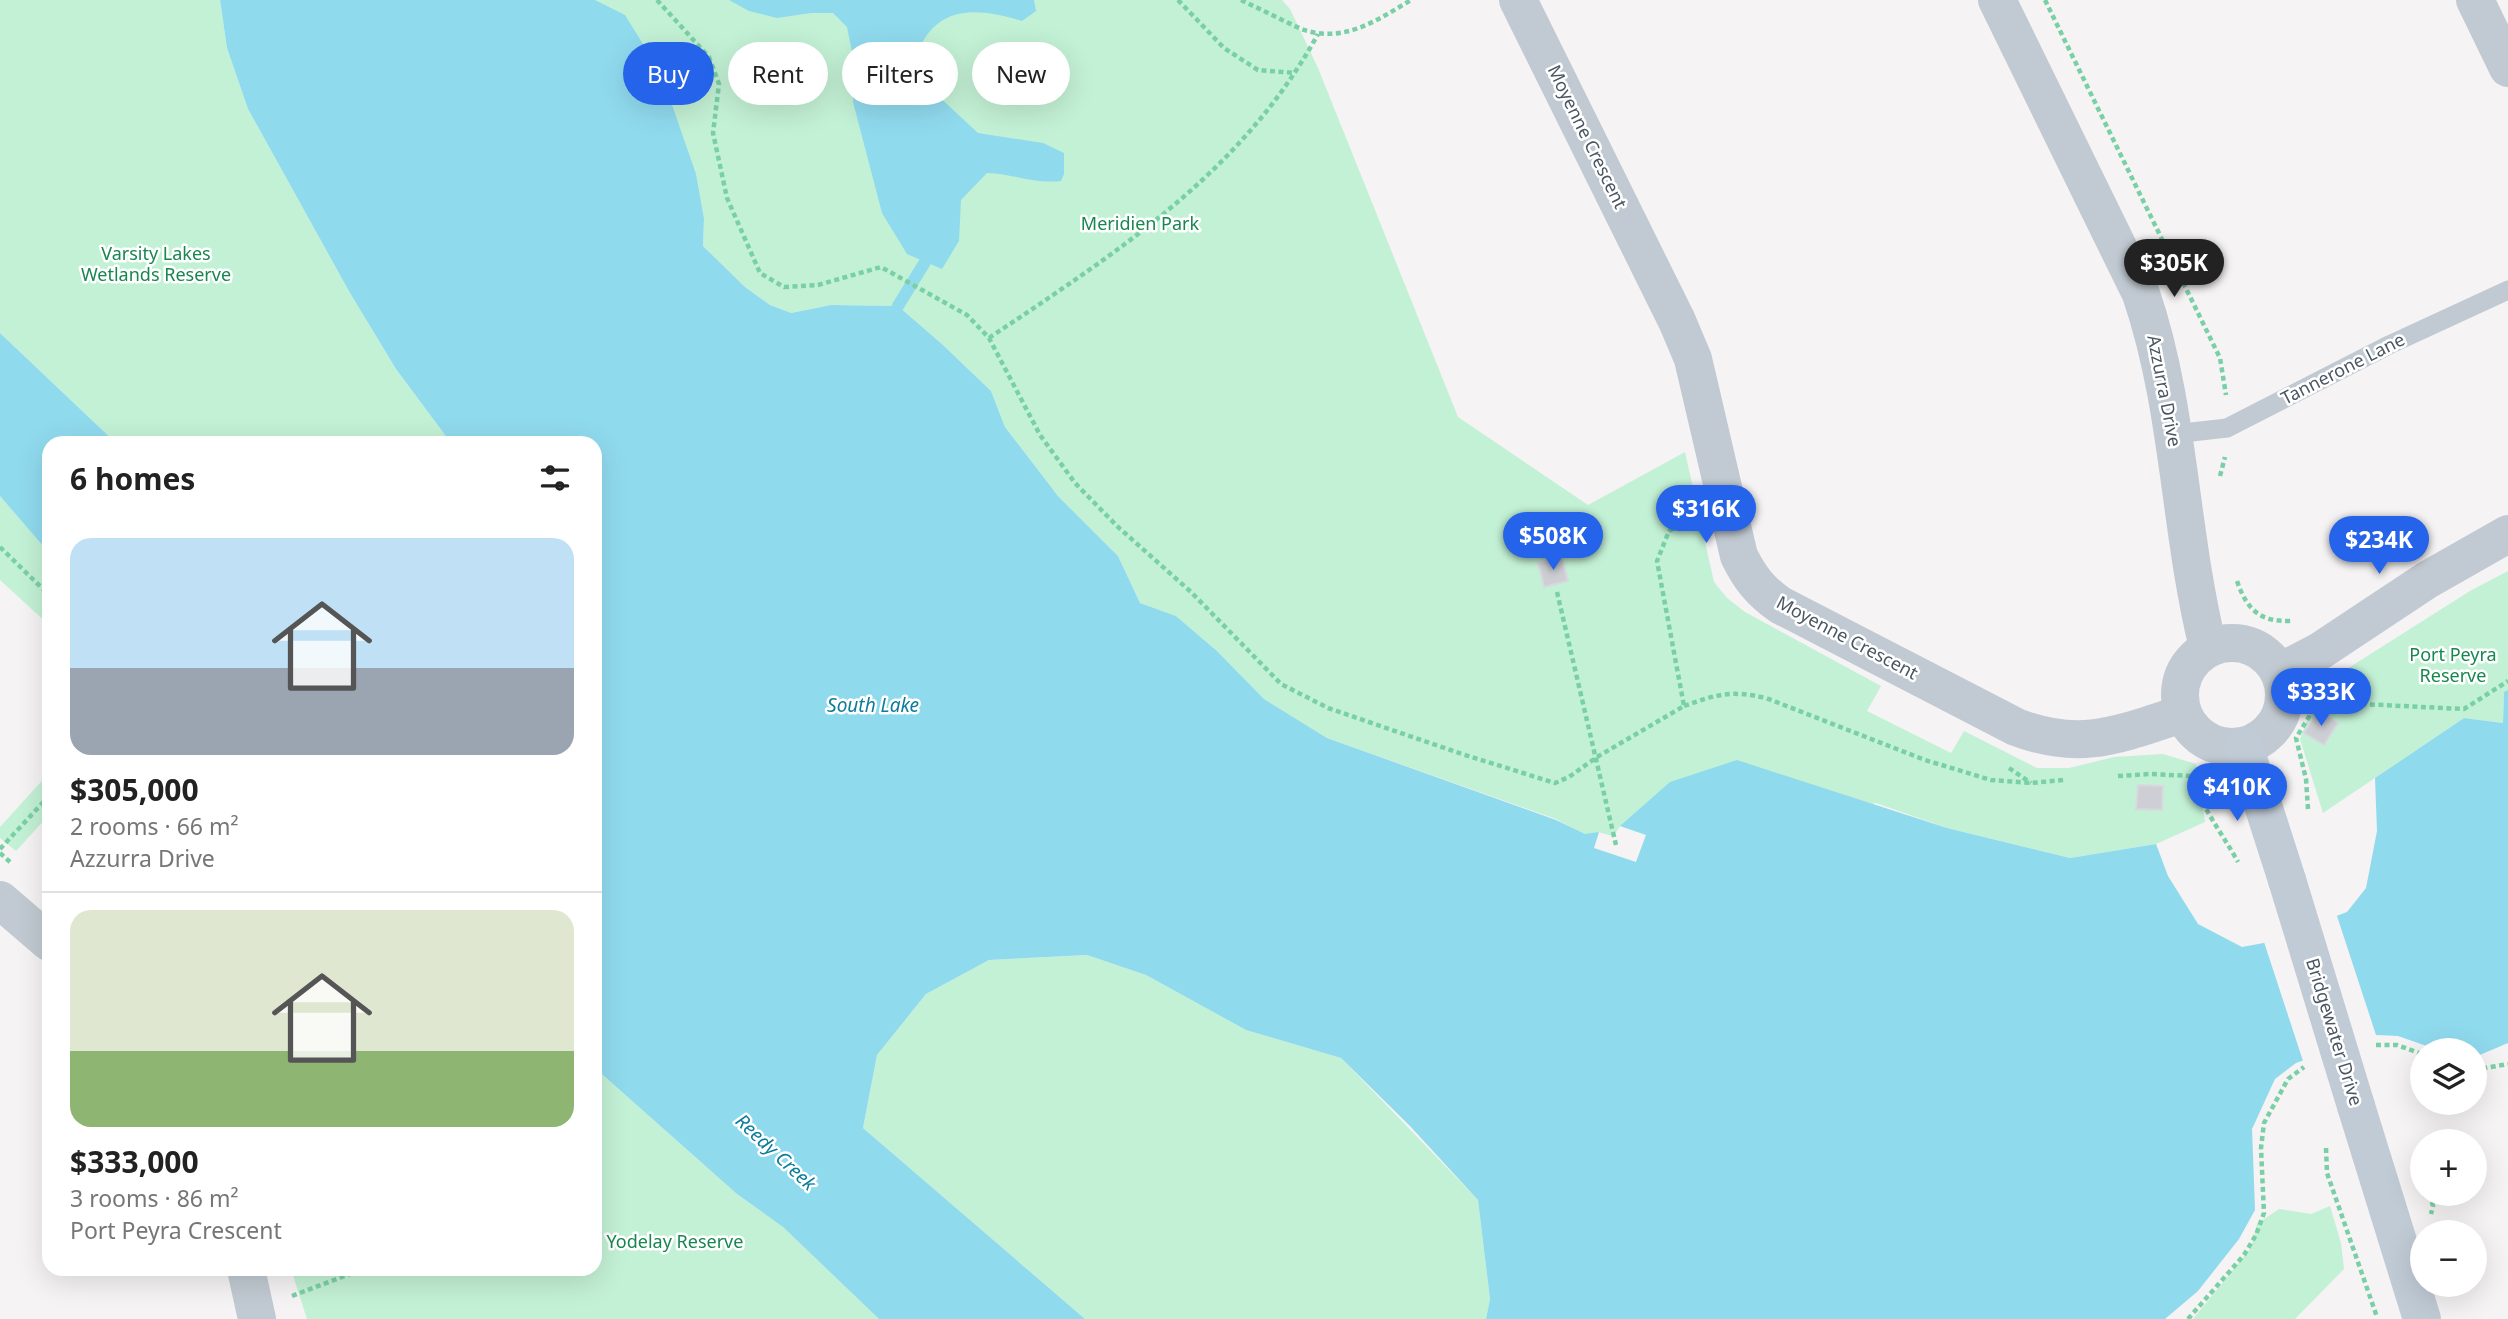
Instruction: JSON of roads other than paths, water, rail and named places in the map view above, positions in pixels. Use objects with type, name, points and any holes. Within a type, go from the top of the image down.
[{"type":"street","name":"Moyenne Crescent","points":[[1518,0],[1688,346],[1739,556],[1761,592],[1780,605],[2016,727],[2045,738],[2075,741],[2099,738],[2182,714]]},
{"type":"street","name":"Azzurra Drive","points":[[1997,0],[2141,294],[2162,365],[2174,434],[2187,545],[2208,647]]},
{"type":"street","points":[[2475,0],[2508,68]]},
{"type":"street","points":[[2280,672],[2320,651],[2427,580],[2508,534]]},
{"type":"street","points":[[2226,642],[2250,644],[2266,654],[2280,672],[2285,690],[2281,714],[2271,730],[2256,741],[2244,746],[2225,747],[2205,740],[2192,729],[2182,714],[2179,696],[2182,677],[2191,661],[2208,647],[2226,642]]},
{"type":"street","name":"Bridgewater Drive","points":[[2244,746],[2422,1319]]},
{"type":"street","points":[[0,900],[42,936]]},
{"type":"street","points":[[248,1276],[256,1315]]},
{"type":"lane","name":"Tannerone Lane","points":[[2174,434],[2227,428],[2389,345],[2508,290]]},
{"type":"water","name":"South Lake","points":[[220,0],[595,0],[625,15],[642,42],[623,42],[623,105],[672,105],[696,174],[704,219],[703,246],[745,287],[770,305],[791,313],[831,305],[898,306],[991,391],[1005,427],[1058,496],[1118,556],[1140,603],[1176,616],[1217,651],[1264,699],[1327,738],[1556,820],[1585,834],[1599,832],[1613,836],[1620,826],[1670,782],[1737,760],[1947,828],[2070,858],[2156,844],[2168,876],[2198,924],[2242,947],[2269,942],[2347,912],[2366,888],[2377,831],[2375,778],[2464,718],[2503,723],[2504,692],[2508,690],[2508,1043],[2487,1052],[2487,1038],[2410,1038],[2410,1040],[2398,1036],[2377,1035],[2296,1063],[2275,1079],[2252,1129],[2255,1210],[2239,1239],[2198,1291],[2165,1319],[1486,1319],[1490,1299],[1478,1200],[1410,1126],[1341,1058],[1246,1030],[1146,975],[1087,955],[989,960],[926,994],[877,1055],[863,1128],[1085,1319],[879,1319],[783,1227],[737,1194],[602,1074],[602,436],[446,436],[396,369],[350,293],[248,109],[227,48]]},
{"type":"water","points":[[729,0],[1034,0],[1036,11],[1022,21],[978,12],[951,16],[939,23],[923,42],[850,42],[847,27],[833,13],[777,18],[749,11]]},
{"type":"water","points":[[854,105],[948,105],[978,133],[1043,143],[1064,153],[1064,174],[1061,181],[987,173],[961,200],[959,241],[942,269],[907,254],[882,213]]},
{"type":"water","points":[[0,333],[109,436],[42,436],[42,545],[0,496]]},
{"type":"waterway","points":[[898,306],[925,262]]},
{"type":"park label","name":"Meridien Park","points":[[1140,224]]},
{"type":"park label","name":"Varsity Lakes Wetlands Reserve","points":[[156,264]]},
{"type":"park label","name":"Port Peyra Reserve","points":[[2453,665]]},
{"type":"park label","name":"Yodelay Reserve","points":[[675,1242]]},
{"type":"water label","name":"Reedy Creek","points":[[776,1152]]}]
